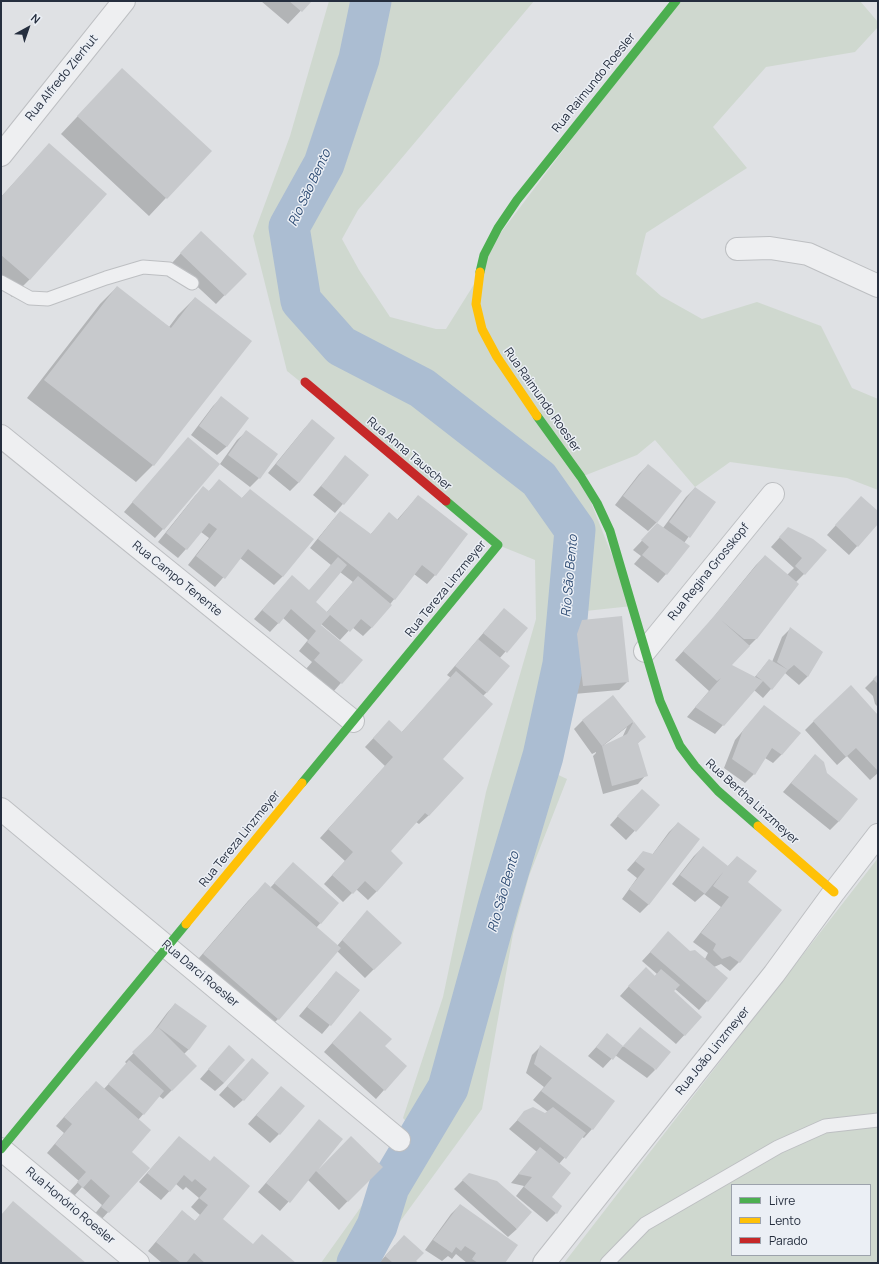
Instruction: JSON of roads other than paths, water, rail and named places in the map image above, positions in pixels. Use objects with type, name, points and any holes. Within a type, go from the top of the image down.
[{"type":"street","name":"Rua Alfredo Zierhut","points":[[1,155],[124,1]]},
{"type":"street","name":"Rua Raimundo Roesler","points":[[645,650],[610,531],[597,503],[581,477],[525,400],[497,357],[482,329],[476,304],[478,278],[484,255],[498,228],[517,200],[676,1]]},
{"type":"street","points":[[737,249],[770,248],[808,254],[878,286]]},
{"type":"street","name":"Rua Anna Tauscher","points":[[305,382],[498,545]]},
{"type":"street","name":"Rua Campo Tenente","points":[[1,436],[353,721]]},
{"type":"street","name":"Rua Regina Grosskopf","points":[[645,650],[773,494]]},
{"type":"street","name":"Rua Tereza Linzmeyer","points":[[1,1149],[498,545]]},
{"type":"street","name":"Rua Bertha Linzmeyer","points":[[645,650],[660,701],[669,724],[680,746],[695,766],[718,791],[834,892]]},
{"type":"street","name":"Rua Darci Roesler","points":[[1,809],[399,1140]]},
{"type":"street","name":"Rua João Linzmeyer","points":[[544,1263],[774,974],[878,835]]},
{"type":"street","name":"Rua Honório Roesler","points":[[1,1149],[138,1263]]},
{"type":"lane","points":[[1,282],[30,298],[48,299],[143,266],[169,270],[192,283]]},
{"type":"lane","points":[[607,1263],[645,1224],[778,1147],[825,1126],[878,1120]]},
{"type":"waterway","name":"Rio São Bento","points":[[357,1263],[377,1226],[389,1187],[448,1088],[499,903],[543,756],[563,664],[575,530],[539,479],[422,388],[341,346],[301,301],[289,227],[324,164],[359,59],[371,1]]}]
